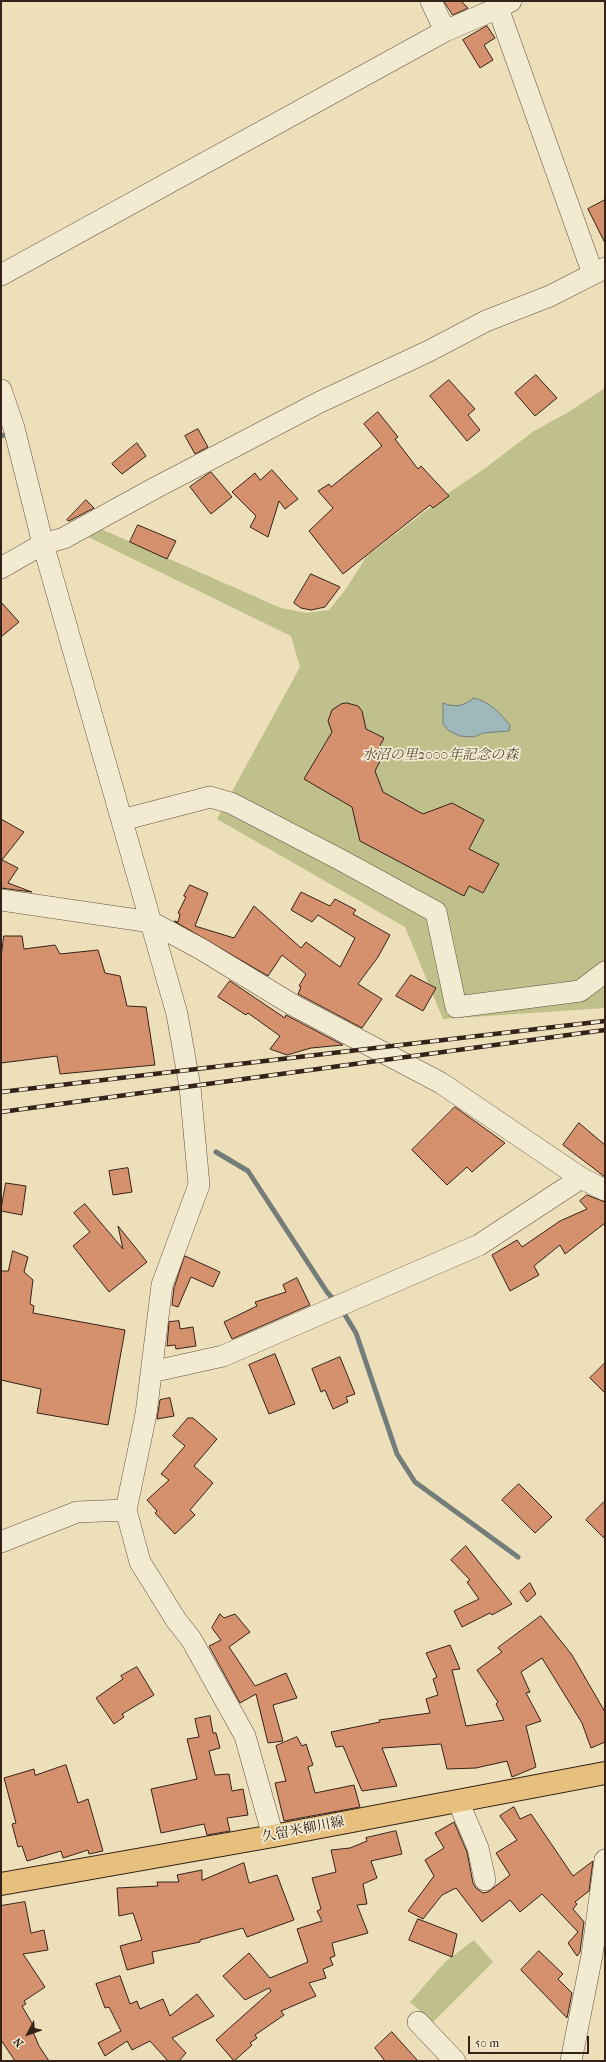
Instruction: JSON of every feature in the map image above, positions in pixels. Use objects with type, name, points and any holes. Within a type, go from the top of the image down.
[{"type":"main road","name":"久留米柳川線","points":[[1,1884],[273,1836],[605,1773]]},
{"type":"street","points":[[431,1],[445,31]]},
{"type":"street","points":[[1,275],[445,31],[505,5],[599,271],[550,296],[486,321],[429,352],[320,402],[154,488],[64,538],[43,544],[1,568]]},
{"type":"street","points":[[1,390],[14,428],[43,544],[177,1014],[187,1069],[199,1185],[162,1285],[146,1414],[126,1510],[140,1562],[176,1620],[191,1639],[245,1736],[273,1836]]},
{"type":"street","points":[[122,820],[210,798],[231,803],[339,859],[436,912],[456,1007],[580,990],[605,972]]},
{"type":"street","points":[[1,900],[151,922],[201,949],[293,1005],[441,1083],[581,1178],[605,1190]]},
{"type":"street","points":[[151,1372],[223,1356],[479,1245],[581,1178]]},
{"type":"street","points":[[1,1542],[77,1512],[126,1510]]},
{"type":"street","points":[[458,1801],[478,1848],[485,1880]]},
{"type":"street","points":[[571,2061],[592,1955],[605,1860]]},
{"type":"street","points":[[418,2022],[455,2061]]},
{"type":"green space","name":"水沼の里2000年記念の森","points":[[605,388],[605,1008],[443,1019],[405,927],[217,819],[300,667],[291,636],[84,535],[101,529],[281,608],[306,613],[329,610],[346,589],[366,557],[450,492],[484,469],[534,431],[567,413]]},
{"type":"green space","points":[[474,1940],[493,1962],[433,2022],[410,2002],[445,1962]]},
{"type":"water","points":[[474,698],[485,702],[498,712],[510,725],[509,731],[483,733],[474,737],[460,736],[449,731],[443,724],[443,703],[456,706],[466,703]]},
{"type":"building","points":[[444,1],[461,1],[468,8],[453,15]]},
{"type":"building","points":[[487,26],[495,38],[484,45],[493,60],[480,68],[463,40]]},
{"type":"building","points":[[605,200],[605,243],[588,209]]},
{"type":"building","points":[[536,375],[557,398],[535,416],[515,393]]},
{"type":"building","points":[[449,380],[475,409],[468,415],[480,430],[467,441],[430,396]]},
{"type":"building","points":[[378,412],[398,437],[395,439],[418,469],[421,466],[449,496],[433,508],[430,505],[343,574],[309,531],[333,508],[318,491],[329,484],[331,487],[382,446],[364,424]]},
{"type":"building","points":[[198,429],[208,447],[195,454],[185,436]]},
{"type":"building","points":[[137,443],[146,456],[122,474],[112,464]]},
{"type":"building","points":[[272,470],[298,499],[285,509],[279,501],[268,537],[250,527],[256,516],[232,492],[255,473],[260,480]]},
{"type":"building","points":[[211,472],[232,497],[211,514],[190,487]]},
{"type":"building","points":[[86,500],[94,508],[69,521],[67,520]]},
{"type":"building","points":[[138,525],[176,541],[167,559],[130,542]]},
{"type":"building","points":[[311,574],[340,587],[325,607],[311,610],[301,608],[294,603]]},
{"type":"building","points":[[1,602],[19,622],[1,637]]},
{"type":"building","points":[[347,703],[358,706],[362,711],[366,729],[384,738],[376,754],[382,757],[375,771],[383,792],[423,814],[452,803],[484,820],[469,849],[499,864],[483,893],[469,886],[464,896],[360,841],[352,807],[304,779],[332,732],[328,721],[332,710],[341,704]]},
{"type":"building","points":[[1,819],[24,832],[2,860],[18,868],[8,883],[32,892],[1,888]]},
{"type":"building","points":[[190,885],[208,893],[195,926],[234,938],[254,906],[301,948],[306,942],[340,967],[355,938],[318,915],[312,922],[291,910],[301,892],[330,906],[335,899],[356,910],[353,914],[390,935],[378,957],[358,984],[382,999],[362,1028],[298,994],[301,987],[299,986],[306,974],[282,955],[268,976],[174,921],[178,922],[180,914],[178,913]]},
{"type":"building","points":[[4,936],[22,936],[24,949],[55,945],[60,954],[98,950],[105,973],[120,976],[127,1006],[146,1007],[155,1065],[60,1074],[57,1056],[1,1063],[1,959]]},
{"type":"building","points":[[411,975],[436,988],[423,1011],[396,996]]},
{"type":"building","points":[[230,981],[285,1018],[286,1015],[343,1045],[311,1048],[287,1055],[270,1049],[280,1036],[248,1013],[246,1015],[218,997]]},
{"type":"building","points":[[455,1107],[505,1143],[472,1172],[467,1167],[447,1185],[412,1150]]},
{"type":"building","points":[[579,1123],[605,1145],[605,1177],[563,1145]]},
{"type":"building","points":[[128,1168],[132,1192],[113,1195],[109,1171]]},
{"type":"building","points":[[6,1183],[26,1186],[22,1215],[1,1211]]},
{"type":"building","points":[[587,1195],[605,1202],[605,1223],[565,1254],[560,1245],[534,1266],[539,1275],[510,1291],[492,1255],[517,1240],[522,1247],[560,1221],[587,1209],[580,1201]]},
{"type":"building","points":[[85,1204],[123,1249],[118,1226],[147,1262],[109,1292],[73,1246],[90,1232],[74,1213]]},
{"type":"building","points":[[13,1251],[28,1257],[24,1272],[33,1280],[30,1304],[34,1306],[33,1313],[125,1330],[108,1425],[37,1413],[41,1389],[1,1380],[1,1271],[8,1271]]},
{"type":"building","points":[[185,1256],[220,1272],[213,1287],[191,1277],[178,1307],[172,1305],[174,1288]]},
{"type":"building","points":[[297,1278],[310,1305],[232,1339],[224,1322],[257,1306],[255,1302],[286,1292],[283,1285]]},
{"type":"building","points":[[179,1321],[180,1329],[193,1327],[196,1346],[176,1349],[175,1345],[167,1346],[169,1322]]},
{"type":"building","points":[[275,1354],[295,1404],[269,1414],[249,1365]]},
{"type":"building","points":[[340,1357],[355,1394],[346,1397],[348,1402],[333,1409],[325,1390],[321,1392],[312,1369]]},
{"type":"building","points":[[605,1363],[605,1393],[590,1378]]},
{"type":"building","points":[[170,1398],[174,1416],[157,1419],[160,1400]]},
{"type":"building","points":[[188,1418],[193,1418],[217,1439],[194,1466],[213,1483],[190,1510],[195,1515],[175,1534],[155,1513],[157,1511],[147,1500],[169,1480],[161,1474],[185,1446],[173,1436]]},
{"type":"building","points":[[519,1484],[552,1517],[535,1533],[502,1500]]},
{"type":"building","points":[[605,1501],[605,1539],[586,1520]]},
{"type":"building","points":[[466,1546],[512,1604],[492,1615],[490,1613],[462,1627],[454,1611],[479,1599],[467,1582],[470,1580],[451,1560]]},
{"type":"building","points":[[530,1583],[536,1594],[527,1602],[520,1592]]},
{"type":"building","points":[[220,1614],[224,1618],[235,1614],[250,1632],[229,1647],[255,1686],[286,1673],[297,1698],[273,1705],[283,1741],[268,1743],[256,1694],[240,1703],[209,1646],[221,1640],[212,1628]]},
{"type":"building","points":[[541,1616],[572,1655],[605,1712],[605,1742],[591,1748],[582,1723],[542,1658],[521,1672],[530,1692],[526,1693],[541,1721],[526,1726],[536,1767],[512,1777],[507,1761],[476,1768],[447,1769],[441,1744],[382,1748],[397,1786],[362,1791],[343,1746],[336,1747],[331,1732],[380,1722],[379,1720],[430,1713],[426,1699],[438,1695],[433,1679],[437,1677],[426,1653],[450,1645],[460,1669],[452,1670],[466,1726],[504,1720],[496,1704],[498,1702],[477,1670],[502,1652],[498,1648]]},
{"type":"building","points":[[137,1667],[154,1695],[122,1714],[124,1717],[114,1724],[96,1698],[123,1679],[121,1676]]},
{"type":"building","points":[[210,1716],[213,1733],[216,1733],[220,1748],[209,1751],[215,1775],[229,1774],[232,1791],[243,1789],[248,1815],[227,1818],[230,1831],[207,1835],[204,1824],[161,1833],[151,1789],[197,1779],[187,1739],[199,1737],[195,1719]]},
{"type":"building","points":[[297,1737],[302,1746],[306,1744],[313,1765],[308,1767],[315,1793],[354,1785],[360,1807],[284,1821],[275,1783],[286,1781],[276,1746]]},
{"type":"building","points":[[66,1765],[78,1803],[88,1799],[103,1851],[89,1854],[88,1850],[63,1858],[61,1851],[27,1861],[22,1846],[18,1847],[12,1824],[16,1823],[4,1778],[34,1769],[35,1775]]},
{"type":"building","points":[[514,1807],[520,1819],[531,1814],[573,1876],[593,1861],[589,1891],[575,1902],[577,1904],[573,1909],[584,1922],[580,1952],[577,1956],[568,1943],[578,1932],[542,1894],[520,1912],[510,1900],[482,1922],[456,1888],[442,1895],[423,1919],[408,1911],[434,1876],[425,1860],[444,1848],[435,1833],[454,1822],[467,1852],[473,1883],[476,1888],[483,1893],[488,1892],[510,1875],[496,1853],[517,1840],[500,1816]]},
{"type":"building","points":[[396,1831],[402,1854],[371,1861],[377,1878],[363,1884],[367,1904],[357,1905],[368,1933],[332,1943],[335,1956],[330,1958],[333,1965],[323,1969],[326,1978],[309,1983],[316,1996],[281,2011],[284,2015],[255,2035],[257,2038],[250,2043],[252,2045],[234,2061],[216,2040],[271,1991],[269,1988],[245,2000],[223,1976],[249,1953],[270,1978],[308,1962],[297,1929],[322,1921],[317,1911],[321,1909],[312,1878],[336,1872],[331,1850],[350,1848],[367,1841],[366,1838]]},
{"type":"building","points":[[244,1863],[249,1883],[277,1875],[294,1920],[247,1937],[243,1928],[200,1940],[200,1942],[152,1952],[154,1963],[127,1970],[120,1946],[142,1940],[133,1913],[119,1916],[117,1888],[158,1886],[157,1882],[179,1882],[177,1875],[202,1870],[202,1880]]},
{"type":"building","points":[[25,1902],[31,1933],[44,1930],[48,1950],[23,1954],[45,1987],[24,2001],[26,2004],[22,2006],[33,2025],[31,2027],[39,2046],[49,2061],[15,2061],[1,2040],[1,1906]]},
{"type":"building","points":[[418,1919],[457,1934],[452,1957],[409,1940]]},
{"type":"building","points":[[539,1951],[563,1974],[558,1979],[572,1993],[567,2018],[521,1970]]},
{"type":"building","points":[[120,1976],[130,2004],[137,2001],[140,2009],[163,1999],[170,2016],[197,1994],[214,2016],[172,2038],[186,2053],[179,2061],[168,2061],[150,2041],[132,2050],[127,2041],[105,2056],[98,2043],[121,2031],[109,2007],[105,2008],[96,1984]]},
{"type":"building","points":[[392,2032],[418,2061],[385,2061],[375,2048]]},
{"type":"waterway","points":[[1,436],[8,434]]},
{"type":"waterway","points":[[216,1152],[248,1171],[327,1292],[336,1302]]},
{"type":"waterway","points":[[342,1310],[356,1333],[397,1454],[415,1482],[518,1557]]},
{"type":"railway","points":[[1,1092],[605,1021]]},
{"type":"railway","points":[[1,1112],[605,1030]]}]
